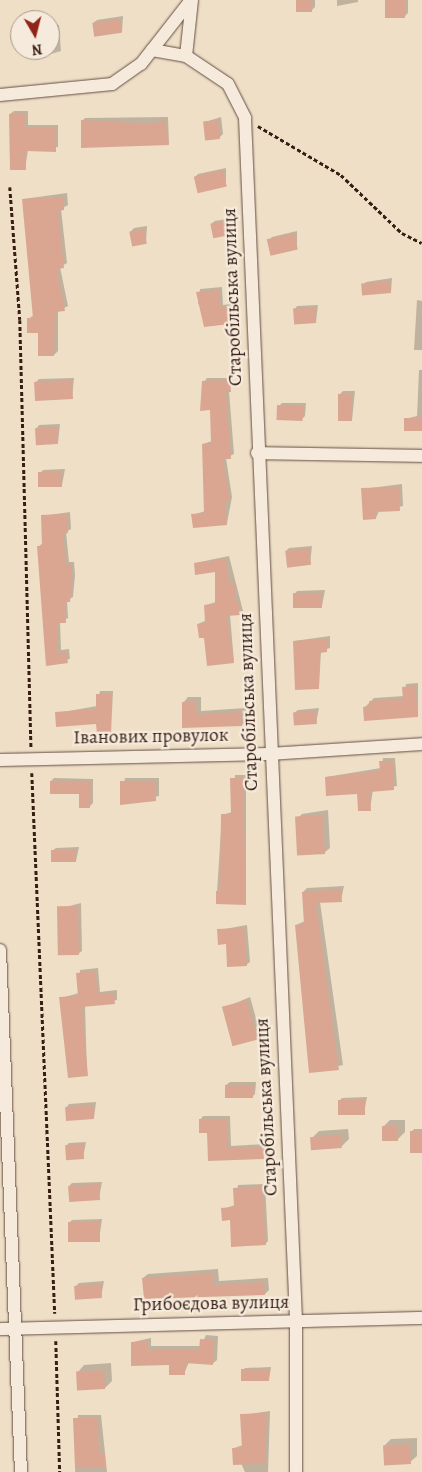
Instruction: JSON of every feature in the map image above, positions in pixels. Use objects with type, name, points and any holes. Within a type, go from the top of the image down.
[{"type":"street","points":[[0,95],[112,84],[141,64],[192,0]]},
{"type":"street","points":[[186,56],[192,0]]},
{"type":"street","name":"Старобільська вулиця","points":[[152,50],[186,56],[228,84],[245,118],[257,453],[296,1322],[296,1472]]},
{"type":"street","points":[[257,453],[422,456]]},
{"type":"street","name":"Іванових провулок","points":[[0,760],[270,754],[422,744]]},
{"type":"street","points":[[0,950],[22,1472]]},
{"type":"street","name":"Грибоєдова вулиця","points":[[0,1329],[17,1328],[55,1332],[422,1318]]},
{"type":"path","points":[[245,118],[341,175],[402,233],[422,244]]},
{"type":"path","points":[[10,187],[20,329],[31,759],[54,1228],[55,1332],[60,1472]]},
{"type":"building","points":[[296,0],[312,0],[312,12],[296,12]]},
{"type":"building","points":[[385,0],[405,0],[405,18],[385,18]]},
{"type":"building","points":[[120,19],[122,33],[94,37],[92,23]]},
{"type":"building","points":[[25,113],[25,127],[56,128],[56,152],[26,151],[26,170],[10,170],[9,114]]},
{"type":"building","points":[[81,120],[152,124],[165,120],[169,145],[81,148]]},
{"type":"building","points":[[218,120],[220,139],[205,140],[203,122]]},
{"type":"building","points":[[223,170],[227,187],[198,193],[194,177]]},
{"type":"building","points":[[64,197],[64,210],[58,211],[64,268],[57,269],[65,311],[55,312],[54,356],[38,356],[38,333],[27,333],[27,318],[33,318],[22,199]]},
{"type":"building","points":[[229,220],[232,235],[213,238],[210,224]]},
{"type":"building","points":[[144,229],[147,244],[132,247],[129,232]]},
{"type":"building","points":[[294,233],[298,250],[271,256],[267,239]]},
{"type":"building","points":[[390,281],[391,293],[362,295],[361,284]]},
{"type":"building","points":[[219,290],[221,308],[228,307],[230,324],[204,327],[196,292]]},
{"type":"building","points":[[315,307],[316,323],[294,324],[293,309]]},
{"type":"building","points":[[72,380],[73,399],[35,401],[34,382]]},
{"type":"building","points":[[230,380],[231,392],[226,392],[231,459],[223,459],[230,501],[225,501],[227,525],[193,528],[191,514],[204,513],[202,444],[211,443],[210,410],[200,411],[202,381]]},
{"type":"building","points":[[338,394],[352,394],[352,421],[338,421]]},
{"type":"building","points":[[277,405],[303,406],[302,421],[276,420]]},
{"type":"building","points":[[404,418],[422,418],[422,431],[404,431]]},
{"type":"building","points":[[57,427],[58,444],[36,445],[35,428]]},
{"type":"building","points":[[38,472],[62,472],[62,487],[38,487]]},
{"type":"building","points":[[399,487],[400,511],[376,512],[376,519],[363,520],[361,488]]},
{"type":"building","points":[[67,514],[68,533],[63,534],[66,565],[71,564],[70,602],[65,602],[66,623],[57,623],[58,653],[66,652],[68,663],[46,666],[37,546],[42,546],[41,515]]},
{"type":"building","points":[[309,548],[311,565],[287,568],[285,551]]},
{"type":"building","points":[[226,559],[229,583],[235,583],[235,603],[239,602],[240,615],[227,616],[234,663],[207,666],[204,638],[199,638],[197,624],[205,623],[204,605],[215,604],[215,572],[195,575],[194,563]]},
{"type":"building","points":[[293,593],[322,593],[322,608],[293,608]]},
{"type":"building","points":[[327,639],[327,652],[319,653],[319,689],[295,690],[293,641]]},
{"type":"building","points":[[415,686],[418,717],[364,721],[363,707],[370,706],[369,701],[403,699],[402,687]]},
{"type":"building","points":[[96,694],[111,694],[111,734],[97,734],[96,724],[56,727],[55,712],[96,709]]},
{"type":"building","points":[[182,702],[196,702],[197,715],[241,712],[242,726],[182,728]]},
{"type":"building","points":[[316,711],[317,724],[294,726],[293,713]]},
{"type":"building","points":[[379,761],[393,761],[394,790],[370,792],[371,811],[358,811],[357,794],[326,796],[325,777],[380,771]]},
{"type":"building","points":[[230,778],[243,778],[246,905],[216,904],[216,891],[220,891],[221,814],[231,814]]},
{"type":"building","points":[[50,781],[91,781],[90,808],[79,808],[79,794],[50,794]]},
{"type":"building","points":[[120,781],[156,781],[156,801],[120,805]]},
{"type":"building","points":[[323,815],[325,854],[297,855],[295,816]]},
{"type":"building","points":[[51,850],[76,850],[76,862],[51,862]]},
{"type":"building","points":[[341,889],[342,902],[316,903],[339,1070],[309,1073],[295,925],[304,924],[302,892]]},
{"type":"building","points":[[57,906],[78,906],[79,955],[58,955]]},
{"type":"building","points":[[244,928],[247,966],[227,967],[226,944],[218,945],[217,929]]},
{"type":"building","points":[[95,971],[98,994],[114,993],[115,1004],[82,1007],[88,1076],[68,1078],[59,997],[78,996],[76,973]]},
{"type":"building","points":[[247,1000],[258,1040],[232,1046],[222,1007]]},
{"type":"building","points":[[225,1085],[253,1085],[253,1098],[225,1098]]},
{"type":"building","points":[[338,1100],[365,1100],[365,1115],[338,1115]]},
{"type":"building","points":[[93,1105],[94,1119],[66,1121],[65,1107]]},
{"type":"building","points":[[199,1119],[228,1119],[228,1148],[263,1147],[264,1159],[208,1161],[207,1133],[199,1133]]},
{"type":"building","points":[[382,1126],[398,1126],[398,1141],[382,1141]]},
{"type":"building","points":[[410,1131],[422,1131],[422,1153],[410,1153]]},
{"type":"building","points":[[341,1135],[342,1148],[311,1150],[310,1137]]},
{"type":"building","points":[[83,1144],[84,1159],[66,1160],[65,1145]]},
{"type":"building","points":[[99,1184],[100,1200],[69,1202],[68,1186]]},
{"type":"building","points":[[262,1186],[266,1245],[231,1247],[230,1220],[222,1221],[221,1208],[234,1207],[233,1188]]},
{"type":"building","points":[[68,1222],[100,1222],[100,1242],[68,1242]]},
{"type":"building","points":[[214,1273],[214,1285],[264,1282],[265,1295],[144,1299],[142,1278]]},
{"type":"building","points":[[101,1284],[102,1298],[75,1300],[74,1286]]},
{"type":"building","points":[[200,1339],[214,1340],[213,1365],[185,1363],[185,1375],[169,1375],[169,1365],[131,1366],[131,1342],[147,1342],[147,1350],[199,1350]]},
{"type":"building","points":[[241,1369],[269,1369],[269,1381],[241,1381]]},
{"type":"building","points":[[104,1370],[105,1389],[77,1390],[76,1371]]},
{"type":"building","points":[[267,1413],[265,1464],[233,1465],[232,1448],[242,1448],[240,1414]]},
{"type":"building","points":[[73,1418],[98,1418],[99,1453],[105,1453],[105,1467],[75,1468]]},
{"type":"building","points":[[410,1444],[411,1464],[384,1465],[383,1445]]}]
